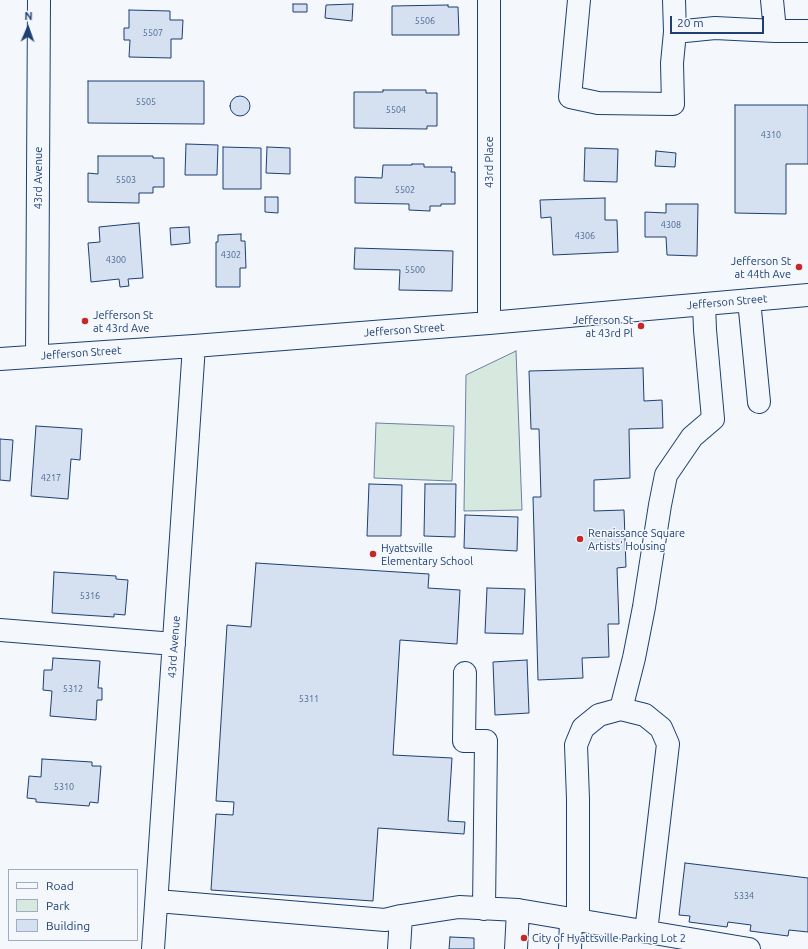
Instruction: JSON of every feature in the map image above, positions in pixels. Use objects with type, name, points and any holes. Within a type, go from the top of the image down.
[{"type":"street","name":"43rd Avenue","points":[[37,356],[39,0]]},
{"type":"street","name":"43rd Place","points":[[489,0],[489,323]]},
{"type":"street","points":[[579,0],[570,97],[598,103],[673,104],[672,63],[676,32],[674,0]]},
{"type":"street","points":[[772,0],[775,31]]},
{"type":"street","points":[[676,32],[715,28],[808,31]]},
{"type":"street","name":"Jefferson Street","points":[[0,359],[194,346],[489,323],[808,295]]},
{"type":"street","points":[[749,300],[760,402]]},
{"type":"street","points":[[621,709],[634,658],[644,607],[666,475],[692,437],[713,419],[704,304]]},
{"type":"street","name":"43rd Avenue","points":[[153,949],[194,346]]},
{"type":"street","points":[[0,630],[174,644]]},
{"type":"street","points":[[465,673],[464,741],[486,740],[484,909]]},
{"type":"street","points":[[570,949],[575,920],[578,799],[576,745],[583,728],[599,715],[621,709],[645,715],[661,728],[668,744],[646,932]]},
{"type":"street","points":[[157,901],[385,920],[459,907],[518,910],[749,949]]},
{"type":"street","points":[[516,949],[518,910]]},
{"type":"street","points":[[399,949],[401,916]]},
{"type":"green space","points":[[516,351],[522,510],[464,511],[466,375]]},
{"type":"green space","points":[[376,423],[454,426],[452,481],[374,478]]},
{"type":"building","points":[[293,4],[307,4],[307,12],[293,12]]},
{"type":"building","points":[[353,4],[352,21],[325,18],[326,5]]},
{"type":"building","points":[[448,5],[448,7],[458,7],[459,35],[392,35],[392,6]]},
{"type":"building","points":[[129,10],[170,11],[170,20],[183,20],[182,39],[171,39],[171,58],[129,57],[130,40],[124,40],[124,28],[129,28]]},
{"type":"building","points":[[88,81],[204,81],[204,124],[88,123]]},
{"type":"building","points":[[383,90],[426,90],[426,93],[437,93],[437,126],[427,126],[427,129],[354,128],[354,92],[383,92]]},
{"type":"building","points":[[240,96],[247,99],[250,106],[247,113],[240,116],[233,113],[230,106],[233,99]]},
{"type":"building","points":[[735,105],[808,105],[808,164],[786,164],[786,214],[735,213]]},
{"type":"building","points":[[186,144],[218,145],[217,175],[185,175]]},
{"type":"building","points":[[223,147],[261,148],[261,189],[223,189]]},
{"type":"building","points":[[267,147],[290,148],[290,174],[266,173]]},
{"type":"building","points":[[585,148],[618,149],[617,182],[584,181]]},
{"type":"building","points":[[656,151],[676,153],[675,167],[655,166]]},
{"type":"building","points":[[98,156],[153,156],[153,158],[164,158],[164,187],[153,187],[153,193],[139,193],[139,203],[88,202],[88,173],[98,174]]},
{"type":"building","points":[[424,164],[424,167],[452,167],[451,172],[455,172],[455,204],[430,206],[430,211],[409,210],[409,204],[355,203],[355,177],[382,178],[383,165]]},
{"type":"building","points":[[265,197],[278,197],[278,213],[265,212]]},
{"type":"building","points":[[605,198],[605,220],[617,220],[618,252],[553,255],[551,217],[541,218],[540,200]]},
{"type":"building","points":[[666,204],[698,204],[697,256],[667,255],[666,237],[645,237],[645,212],[666,213]]},
{"type":"building","points":[[139,223],[143,278],[128,279],[129,286],[120,287],[119,279],[91,282],[88,243],[100,242],[99,227]]},
{"type":"building","points":[[189,227],[190,243],[171,245],[170,228]]},
{"type":"building","points":[[241,234],[241,241],[245,241],[246,268],[240,268],[240,287],[216,287],[216,242],[218,242],[218,235]]},
{"type":"building","points":[[355,248],[453,251],[452,291],[399,290],[400,270],[354,269]]},
{"type":"building","name":"Renaissance Square Artists’ Housing","points":[[643,368],[644,401],[662,400],[663,428],[629,429],[630,478],[594,480],[594,511],[624,510],[626,567],[617,568],[619,624],[608,624],[609,657],[582,658],[583,678],[538,680],[533,497],[541,497],[539,429],[531,429],[529,371]]},
{"type":"building","points":[[36,426],[82,429],[80,460],[71,459],[68,499],[31,496]]},
{"type":"building","points":[[0,439],[13,440],[10,481],[0,480]]},
{"type":"building","points":[[369,484],[402,485],[401,536],[367,536]]},
{"type":"building","points":[[425,484],[456,484],[455,537],[424,536]]},
{"type":"building","points":[[465,515],[518,517],[517,551],[464,548]]},
{"type":"building","points":[[256,563],[429,574],[428,588],[460,590],[457,644],[400,640],[393,755],[452,758],[448,821],[465,822],[464,834],[378,828],[373,901],[211,890],[216,814],[233,815],[234,802],[216,801],[227,625],[251,627]]},
{"type":"building","points":[[54,572],[116,576],[116,579],[128,580],[125,615],[114,614],[114,617],[52,613]]},
{"type":"building","points":[[487,588],[525,589],[523,634],[485,633]]},
{"type":"building","points":[[53,658],[100,661],[98,688],[102,688],[102,700],[97,700],[96,720],[50,716],[52,691],[43,690],[44,670],[52,670]]},
{"type":"building","points":[[527,660],[529,713],[495,715],[493,662]]},
{"type":"building","points":[[42,759],[92,762],[92,766],[101,766],[98,803],[90,802],[89,806],[36,802],[36,799],[27,798],[29,776],[41,777]]},
{"type":"building","points":[[685,863],[808,878],[808,932],[789,930],[788,936],[750,931],[751,925],[728,922],[727,927],[689,922],[690,916],[679,915]]},
{"type":"building","points":[[450,937],[474,938],[474,949],[449,949]]},
{"type":"place","name":"Jefferson St at 44th Ave","points":[[799,267]]},
{"type":"place","name":"Jefferson St at 43rd Ave","points":[[85,321]]},
{"type":"place","name":"Jefferson St at 43rd Pl","points":[[641,326]]},
{"type":"place","name":"Renaissance Square Artists’ Housing","points":[[580,539]]},
{"type":"place","name":"Hyattsville Elementary School","points":[[373,554]]},
{"type":"place","name":"City of Hyattsville Parking Lot 2","points":[[524,938]]}]
